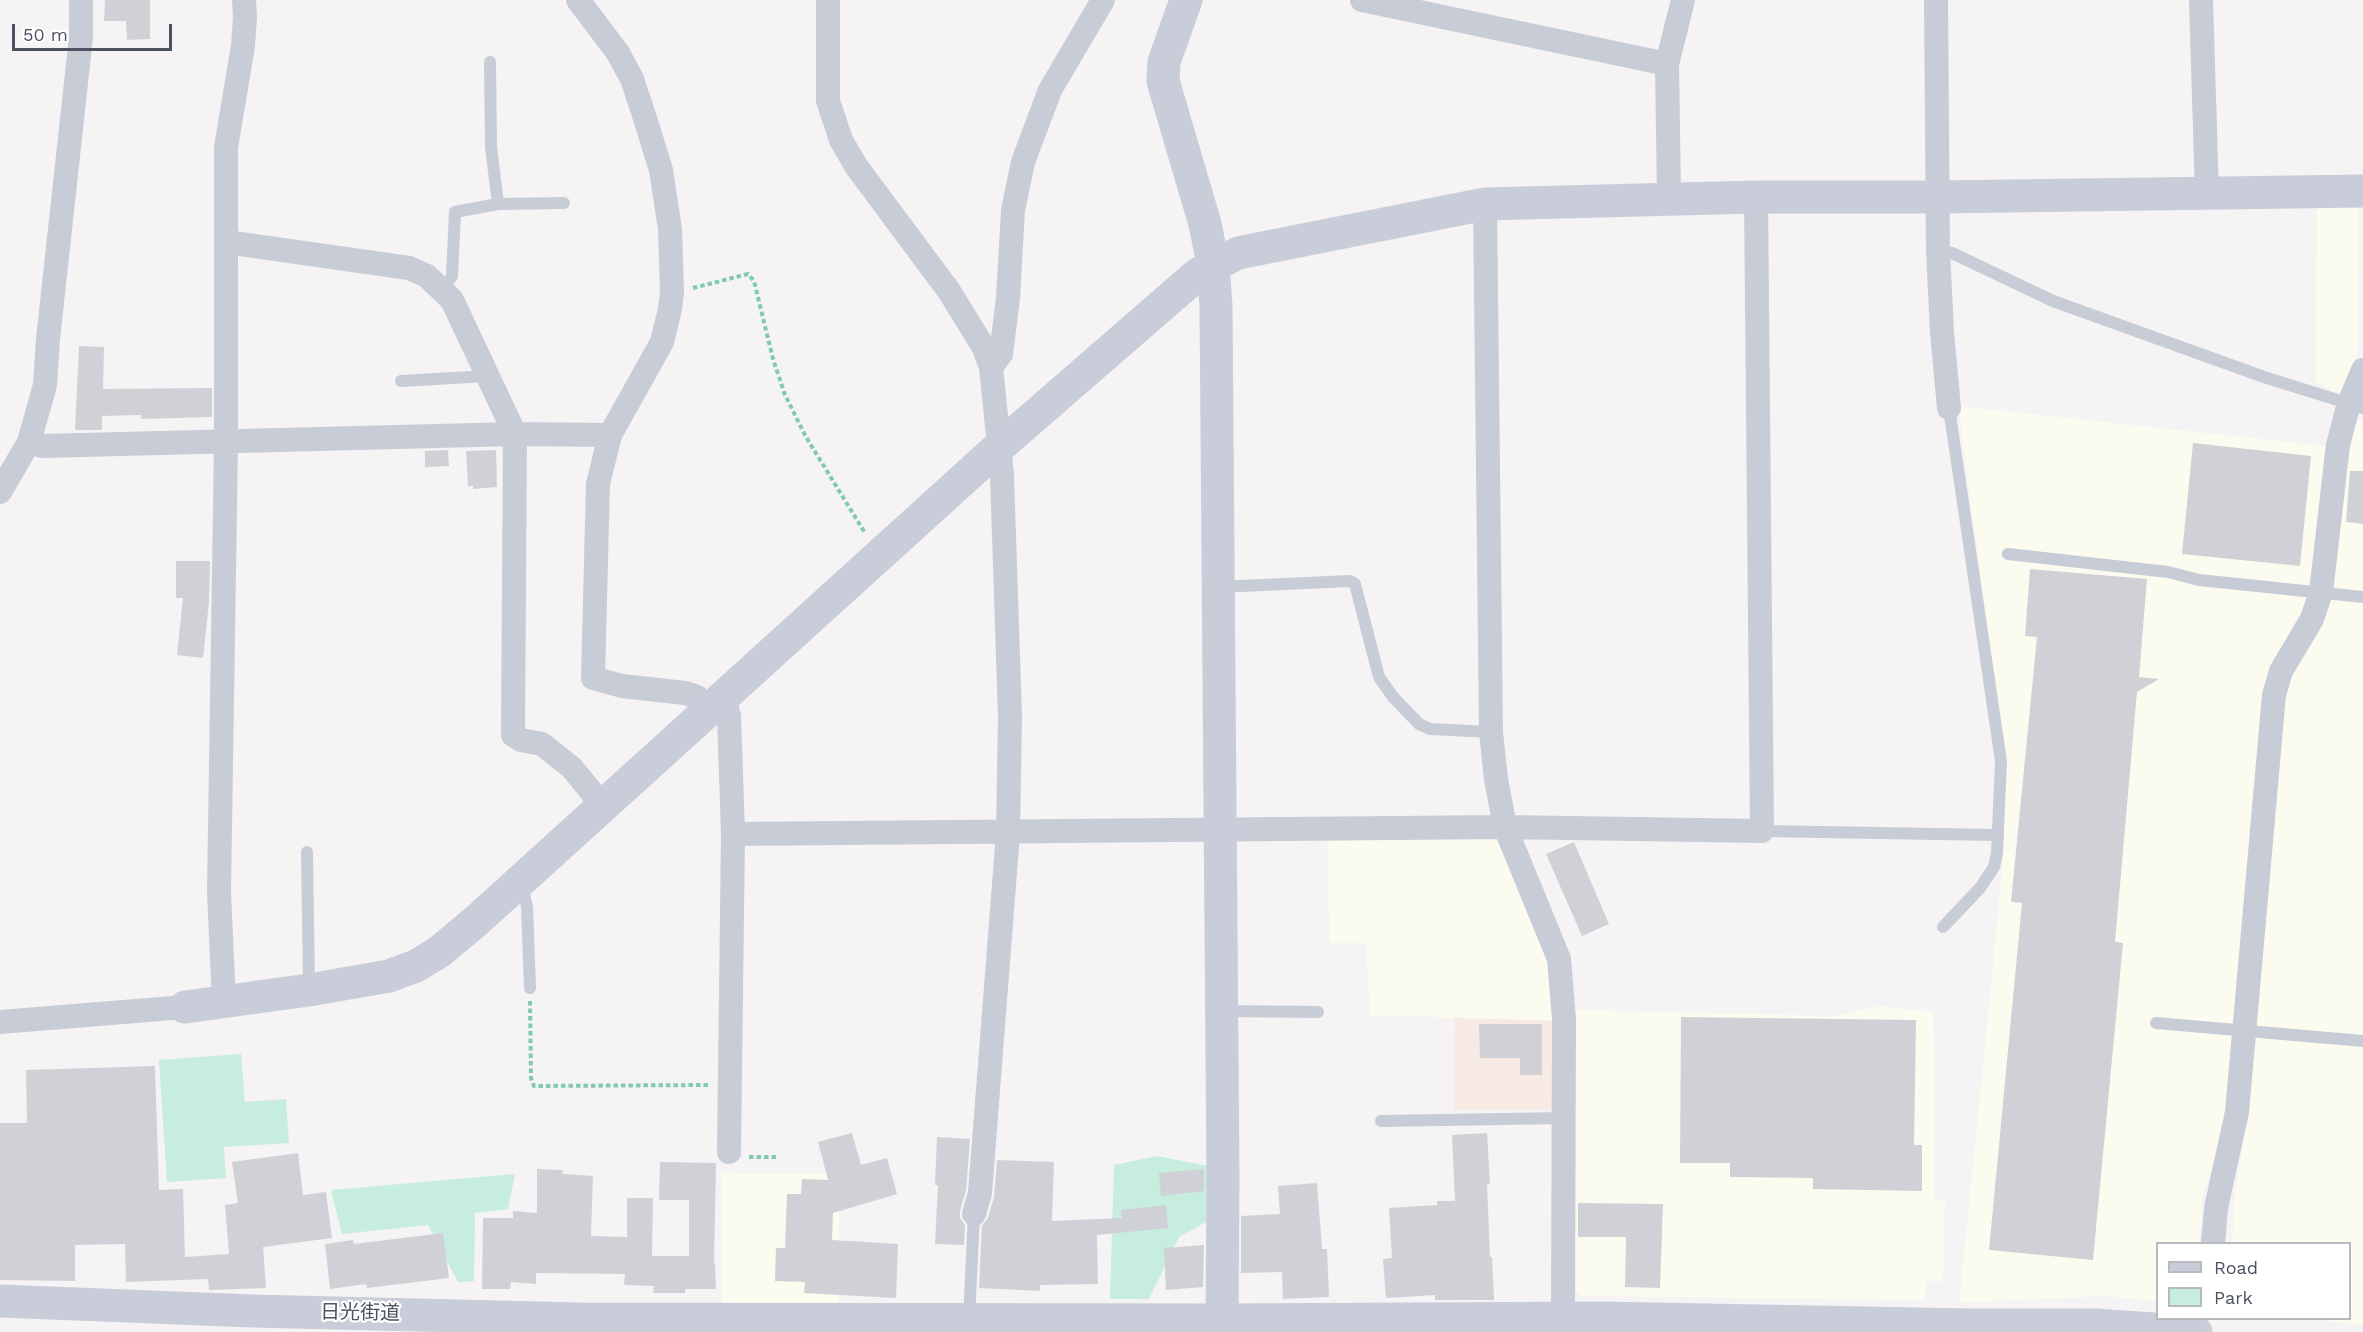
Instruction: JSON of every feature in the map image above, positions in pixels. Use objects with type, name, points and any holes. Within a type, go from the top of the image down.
[{"type":"street","points":[[0,492],[29,442],[45,385],[81,38],[81,0]]},
{"type":"street","points":[[224,1003],[219,892],[226,443],[226,147],[243,46],[244,0]]},
{"type":"street","points":[[578,0],[618,53],[632,79],[644,115],[661,170],[670,229],[672,292],[662,342],[610,435],[598,484],[593,678],[622,686],[685,693],[716,703],[729,715],[733,834],[729,1152]]},
{"type":"street","points":[[991,367],[1001,354],[1008,298],[1013,210],[1023,162],[1050,90],[1103,0]]},
{"type":"street","points":[[1186,0],[1164,62],[1163,81],[1205,224],[1213,264],[1216,306],[1222,1011],[1222,1320]]},
{"type":"street","points":[[1362,0],[1667,64]]},
{"type":"street","points":[[1669,198],[1667,64],[1683,0]]},
{"type":"street","points":[[1936,0],[1938,250],[1949,408]]},
{"type":"street","points":[[2200,0],[2207,194]]},
{"type":"street","points":[[826,1],[828,101],[841,140],[856,166],[949,291],[979,338],[991,367],[1000,446],[1010,717],[1008,833],[980,1193],[974,1214]]},
{"type":"street","points":[[0,1022],[224,1003],[309,990],[389,976],[416,966],[439,952],[516,885],[1000,446],[1198,274],[1213,264],[1238,253],[1485,204],[1669,198],[2363,191]]},
{"type":"street","points":[[733,834],[1505,827],[1762,831],[1756,197]]},
{"type":"street","points":[[1485,204],[1491,732],[1496,779],[1505,827],[1559,959],[1564,1019],[1565,1118],[1544,1323]]},
{"type":"street","points":[[226,242],[399,266],[427,276],[452,300],[515,435],[513,735],[521,740],[542,744],[572,768],[603,806]]},
{"type":"street","points":[[2213,1242],[2216,1208],[2234,1129],[2274,695],[2281,671],[2312,619],[2322,592],[2338,445],[2356,406],[2363,370]]},
{"type":"street","points":[[29,442],[42,446],[515,435],[610,435]]},
{"type":"street","name":"日光街道","points":[[0,1301],[580,1325],[1222,1320],[1407,1326],[1544,1323],[2044,1328],[2095,1325],[2196,1332]]},
{"type":"lane","points":[[490,62],[491,147],[498,204]]},
{"type":"lane","points":[[443,290],[452,276],[455,212],[498,204],[564,202]]},
{"type":"lane","points":[[1938,250],[1952,253],[2053,301],[2264,377],[2356,406]]},
{"type":"lane","points":[[401,381],[487,376]]},
{"type":"lane","points":[[1943,927],[1980,888],[1994,867],[2001,761],[1949,408]]},
{"type":"lane","points":[[2008,554],[2168,572],[2199,580],[2363,597]]},
{"type":"lane","points":[[1218,587],[1350,581],[1355,584],[1379,677],[1393,697],[1419,724],[1430,729],[1491,732]]},
{"type":"lane","points":[[1762,831],[1997,835]]},
{"type":"lane","points":[[307,852],[309,990]]},
{"type":"lane","points":[[516,885],[524,894],[527,907],[530,988]]},
{"type":"lane","points":[[1222,1011],[1318,1011]]},
{"type":"lane","points":[[2156,1023],[2363,1041]]},
{"type":"lane","points":[[1381,1121],[1565,1118]]},
{"type":"lane","points":[[952,1323],[974,1214]]},
{"type":"path","points":[[672,292],[686,291],[748,274],[754,281],[773,359],[785,395],[806,437],[879,555]]},
{"type":"path","points":[[530,988],[531,1078],[534,1086],[729,1085]]},
{"type":"shaded area","points":[[2317,204],[2356,205],[2359,211],[2358,345],[2355,360],[2342,394],[2316,383]]},
{"type":"shaded area","points":[[1958,406],[2325,446],[2313,576],[2305,604],[2285,641],[2221,1144],[2203,1193],[2199,1242],[2156,1242],[2156,1301],[2105,1296],[1959,1301],[2002,870],[2006,767]]},
{"type":"shaded area","points":[[2363,418],[2363,1325],[2321,1320],[2351,1320],[2351,1242],[2232,1242],[2235,1196],[2245,1130],[2286,689],[2296,668],[2344,464],[2357,420]]},
{"type":"shaded area","points":[[1328,838],[1499,838],[1549,951],[1559,1021],[1370,1015],[1366,943],[1329,943]]},
{"type":"shaded area","points":[[1879,1006],[1933,1012],[1935,1200],[1945,1201],[1943,1281],[1925,1281],[1925,1300],[1581,1296],[1572,1284],[1572,1010],[1837,1016]]},
{"type":"shaded area","points":[[1455,1018],[1559,1021],[1559,1099],[1548,1110],[1454,1110]]},
{"type":"shaded area","points":[[722,1173],[839,1174],[839,1304],[721,1303]]},
{"type":"green space","points":[[241,1054],[245,1102],[286,1099],[289,1143],[224,1147],[226,1178],[167,1182],[159,1060]]},
{"type":"green space","points":[[1157,1156],[1213,1167],[1208,1221],[1179,1237],[1149,1299],[1110,1299],[1114,1165]]},
{"type":"green space","points":[[515,1174],[508,1209],[475,1213],[474,1281],[458,1282],[428,1225],[342,1234],[331,1190]]},
{"type":"building","points":[[105,0],[150,0],[150,39],[127,40],[126,21],[104,21]]},
{"type":"building","points":[[79,346],[104,347],[103,389],[212,388],[212,417],[141,419],[141,415],[102,416],[102,430],[75,430]]},
{"type":"building","points":[[2193,443],[2311,456],[2300,566],[2182,554]]},
{"type":"building","points":[[448,450],[449,466],[425,467],[425,451]]},
{"type":"building","points":[[496,450],[497,487],[473,489],[473,486],[468,486],[466,451]]},
{"type":"building","points":[[2350,471],[2363,471],[2363,524],[2346,522]]},
{"type":"building","points":[[176,561],[210,561],[209,602],[203,658],[177,655],[183,598],[176,598]]},
{"type":"building","points":[[2030,569],[2147,579],[2139,677],[2159,679],[2137,692],[2115,942],[2123,943],[2093,1260],[1989,1250],[2022,903],[2011,902],[2037,637],[2025,636]]},
{"type":"building","points":[[1574,842],[1609,924],[1582,936],[1546,854]]},
{"type":"building","points":[[1681,1017],[1916,1020],[1914,1145],[1922,1145],[1922,1191],[1813,1189],[1813,1178],[1730,1177],[1730,1163],[1680,1163]]},
{"type":"building","points":[[1479,1024],[1542,1024],[1542,1075],[1520,1075],[1520,1058],[1480,1058]]},
{"type":"building","points":[[155,1066],[159,1190],[183,1189],[185,1257],[229,1254],[225,1205],[238,1203],[232,1162],[298,1153],[303,1195],[326,1192],[332,1238],[263,1247],[266,1288],[209,1290],[208,1279],[126,1282],[125,1244],[75,1245],[75,1281],[0,1280],[0,1123],[27,1123],[26,1070]]},
{"type":"building","points":[[852,1133],[861,1165],[887,1158],[897,1194],[833,1213],[832,1240],[898,1244],[896,1298],[804,1293],[805,1282],[775,1281],[776,1248],[785,1248],[787,1194],[801,1194],[802,1179],[828,1180],[818,1142]]},
{"type":"building","points":[[1487,1133],[1490,1257],[1492,1257],[1494,1300],[1435,1300],[1435,1295],[1386,1298],[1383,1259],[1392,1258],[1389,1208],[1437,1205],[1437,1201],[1455,1201],[1452,1135]]},
{"type":"building","points":[[937,1137],[970,1139],[966,1190],[960,1211],[960,1218],[965,1225],[964,1245],[935,1244],[938,1185],[935,1185]]},
{"type":"building","points":[[997,1160],[1054,1162],[1052,1221],[1122,1218],[1121,1210],[1166,1205],[1168,1228],[1097,1235],[1098,1284],[1040,1285],[1040,1291],[979,1288],[982,1226],[988,1218],[994,1197]]},
{"type":"building","points":[[660,1162],[716,1163],[714,1264],[716,1289],[685,1289],[685,1293],[653,1293],[654,1286],[624,1285],[625,1274],[536,1273],[536,1284],[511,1282],[510,1289],[482,1289],[483,1218],[513,1218],[513,1211],[537,1213],[537,1169],[563,1170],[562,1174],[593,1176],[591,1236],[627,1237],[627,1198],[653,1198],[652,1256],[689,1256],[689,1200],[659,1200]]},
{"type":"building","points":[[1204,1169],[1204,1191],[1161,1196],[1159,1173]]},
{"type":"building","points":[[1317,1183],[1322,1249],[1327,1249],[1329,1297],[1283,1299],[1282,1272],[1241,1273],[1241,1216],[1280,1214],[1278,1186]]},
{"type":"building","points":[[1578,1203],[1663,1204],[1660,1288],[1625,1287],[1626,1237],[1578,1237]]},
{"type":"building","points":[[443,1233],[449,1278],[367,1288],[366,1284],[330,1289],[325,1244],[353,1240],[354,1244]]},
{"type":"building","points":[[1204,1245],[1203,1287],[1166,1290],[1164,1248]]}]
